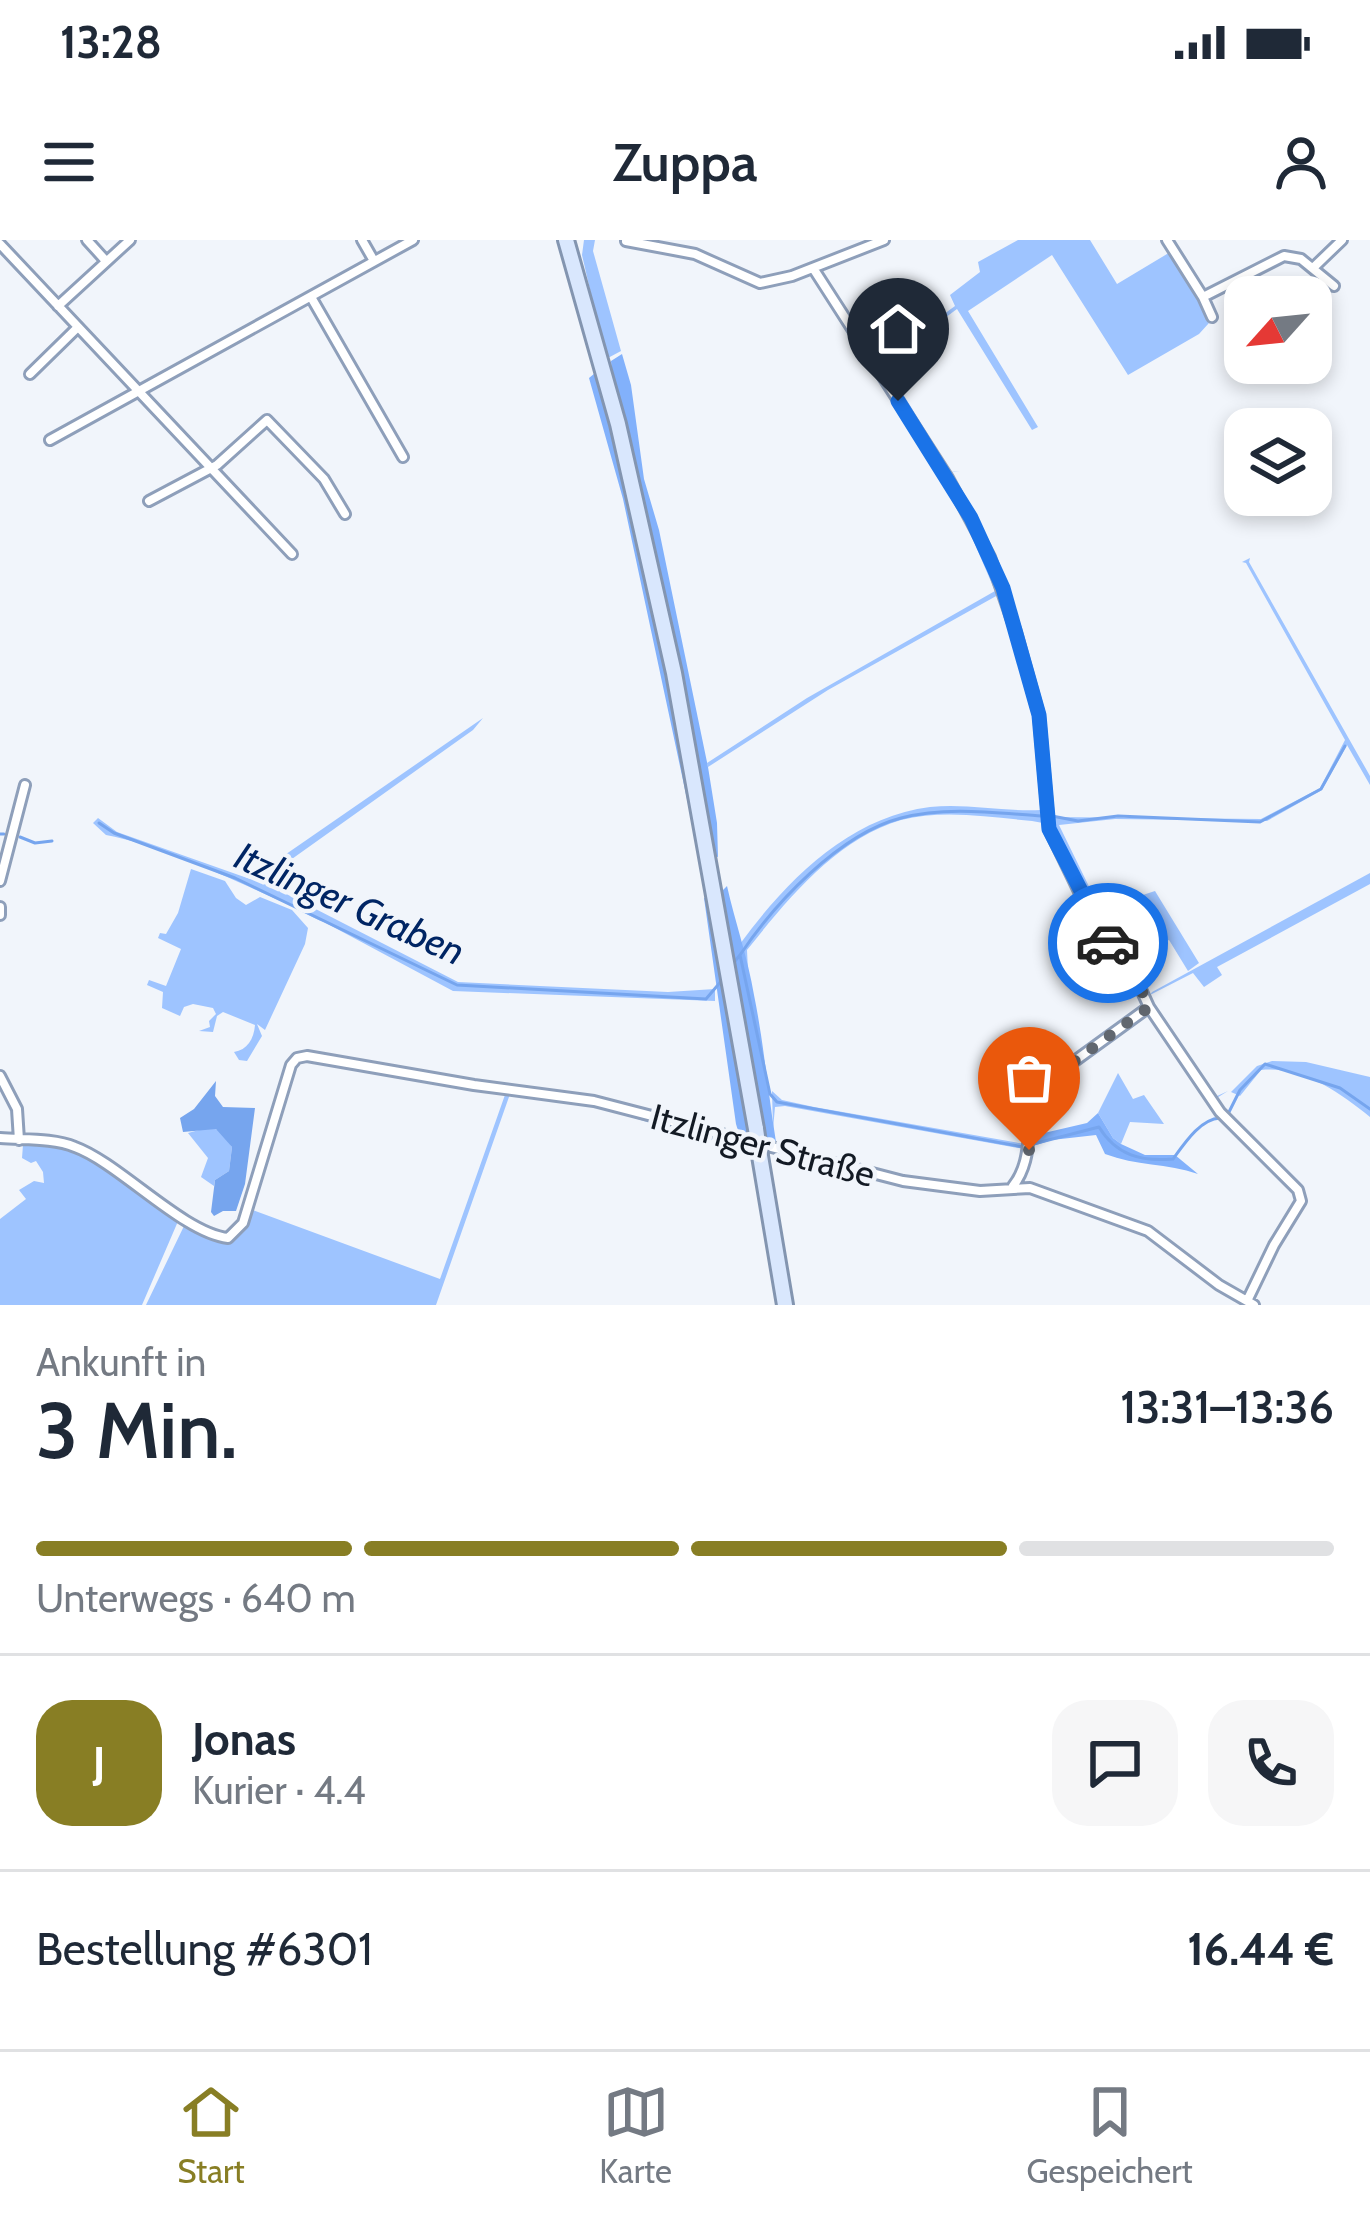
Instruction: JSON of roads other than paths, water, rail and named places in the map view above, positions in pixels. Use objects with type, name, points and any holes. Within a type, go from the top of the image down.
[{"type":"main road","points":[[571,241],[670,653],[785,1305]]},
{"type":"street","points":[[87,240],[106,261]]},
{"type":"street","points":[[58,306],[130,240]]},
{"type":"street","points":[[362,240],[374,261]]},
{"type":"street","points":[[50,440],[413,240]]},
{"type":"street","points":[[626,242],[694,254],[760,283],[884,240]]},
{"type":"street","points":[[1168,240],[1212,317]]},
{"type":"street","points":[[1314,267],[1342,240]]},
{"type":"street","points":[[2,243],[292,554]]},
{"type":"street","points":[[1203,297],[1280,257],[1301,259],[1334,286]]},
{"type":"street","points":[[813,268],[948,478],[990,557],[1039,715],[1052,837],[1095,925],[1134,974],[1149,1007],[1220,1112],[1298,1190],[1301,1202],[1253,1282],[1250,1303]]},
{"type":"street","points":[[311,297],[403,457]]},
{"type":"street","points":[[30,374],[78,326]]},
{"type":"street","points":[[149,501],[210,468],[269,420],[324,479],[345,514]]},
{"type":"street","points":[[0,881],[26,784]]},
{"type":"street","points":[[1030,1188],[1024,1172],[1034,1099],[1043,1084],[1149,1007]]},
{"type":"street","name":"Itzlinger Straße","points":[[19,1140],[75,1147],[185,1218],[228,1238],[243,1223],[290,1065],[307,1056],[594,1101],[903,1181],[980,1191],[1030,1188],[1148,1231],[1250,1303]]},
{"type":"street","points":[[0,1076],[15,1102],[19,1140],[0,1138]]},
{"type":"street","points":[[1013,1186],[1024,1172]]},
{"type":"waterway","points":[[1052,816],[1078,821],[1118,816],[1260,822],[1321,789],[1345,746]]},
{"type":"waterway","points":[[740,955],[810,873],[878,826],[936,812],[1042,816]]},
{"type":"waterway","name":"Itzlinger Graben","points":[[99,823],[114,833],[235,878],[457,985],[706,999],[723,979]]},
{"type":"waterway","name":"Itzlinger Graben","points":[[20,837],[35,843],[52,841]]},
{"type":"waterway","name":"Itzlinger Graben","points":[[731,966],[740,955],[770,1094],[777,1102],[1023,1147]]},
{"type":"waterway","name":"Itzlinger Graben","points":[[1228,1114],[1240,1090],[1265,1064],[1340,1088],[1370,1109]]},
{"type":"waterway","name":"Itzlinger Graben","points":[[1033,1144],[1099,1127],[1130,1155],[1173,1159],[1200,1127],[1220,1118]]}]
